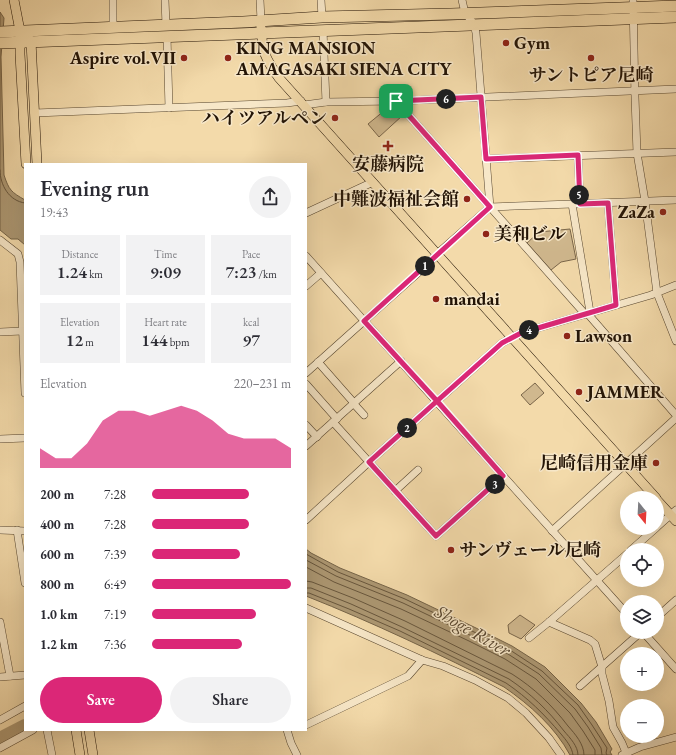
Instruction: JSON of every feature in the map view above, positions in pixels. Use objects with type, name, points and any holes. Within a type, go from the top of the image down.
[{"type":"highway","points":[[13,37],[113,27],[322,17],[465,13],[633,3],[676,6]]},
{"type":"highway","points":[[13,37],[166,36],[676,17]]},
{"type":"main road","points":[[14,0],[13,37],[26,163]]},
{"type":"main road","points":[[260,20],[262,46],[268,62],[279,78],[649,491]]},
{"type":"main road","points":[[13,37],[35,113],[37,163]]},
{"type":"main road","points":[[664,506],[674,515]]},
{"type":"main road","points":[[76,731],[80,755]]},
{"type":"main road","points":[[89,731],[93,755]]},
{"type":"street","points":[[112,0],[113,27]]},
{"type":"street","points":[[165,0],[166,25]]},
{"type":"street","points":[[260,0],[260,20]]},
{"type":"street","points":[[321,0],[322,17]]},
{"type":"street","points":[[462,0],[465,13],[474,24],[490,207]]},
{"type":"street","points":[[633,3],[638,153],[657,292],[676,341]]},
{"type":"street","points":[[323,30],[326,102]]},
{"type":"street","points":[[166,36],[169,108]]},
{"type":"street","points":[[35,113],[676,90]]},
{"type":"street","points":[[396,101],[587,313],[676,415]]},
{"type":"street","points":[[486,159],[676,152]]},
{"type":"street","points":[[578,155],[576,204],[587,313]]},
{"type":"street","points":[[307,213],[373,182]]},
{"type":"street","points":[[307,372],[490,207],[676,200]]},
{"type":"street","points":[[608,203],[616,305]]},
{"type":"street","points":[[0,240],[18,254],[19,257],[24,372]]},
{"type":"street","points":[[307,257],[620,606]]},
{"type":"street","points":[[307,285],[321,273]]},
{"type":"street","points":[[307,519],[502,343],[521,333],[616,305],[676,285]]},
{"type":"street","points":[[0,332],[22,331]]},
{"type":"street","points":[[307,445],[401,361]]},
{"type":"street","points":[[318,362],[364,415]]},
{"type":"street","points":[[307,385],[369,462],[436,536],[503,476]]},
{"type":"street","points":[[552,530],[676,418]]},
{"type":"street","points":[[307,426],[317,437]]},
{"type":"street","points":[[0,439],[24,438]]},
{"type":"street","points":[[395,491],[418,470]]},
{"type":"street","points":[[664,522],[674,515]]},
{"type":"street","points":[[0,530],[24,531]]},
{"type":"street","points":[[17,530],[24,576]]},
{"type":"street","points":[[639,543],[647,535]]},
{"type":"street","points":[[529,638],[620,560]]},
{"type":"street","points":[[664,611],[676,600]]},
{"type":"street","points":[[307,608],[422,660],[443,666],[475,680],[508,698],[526,712],[549,738],[561,755]]},
{"type":"street","points":[[0,622],[10,676]]},
{"type":"street","points":[[549,622],[590,640],[594,644],[602,667],[602,674],[609,701],[613,727],[622,743],[625,754],[640,747],[676,737]]},
{"type":"street","points":[[580,686],[634,639]]},
{"type":"street","points":[[648,639],[676,669]]},
{"type":"street","points":[[307,725],[408,676],[422,660]]},
{"type":"street","points":[[0,677],[24,675]]},
{"type":"street","points":[[0,720],[24,707]]},
{"type":"street","points":[[0,748],[31,731]]},
{"type":"street","points":[[47,731],[52,755]]},
{"type":"street","points":[[287,732],[297,755]]},
{"type":"shaded area","points":[[390,106],[394,106],[403,115],[379,137],[368,124]]},
{"type":"shaded area","points":[[570,229],[576,259],[561,262],[551,270],[527,243],[539,232]]},
{"type":"shaded area","points":[[535,383],[544,393],[530,405],[521,395]]},
{"type":"shaded area","points":[[520,615],[535,625],[521,639],[509,633],[508,625]]},
{"type":"water","points":[[0,12],[4,18],[1,57],[4,175],[11,190],[24,199],[24,244],[18,239],[11,239],[0,230]]},
{"type":"water","name":"Shoge River","points":[[307,550],[340,568],[407,595],[476,628],[512,646],[545,667],[581,703],[596,722],[612,749],[610,752],[612,755],[570,755],[557,735],[541,717],[504,687],[406,639],[307,596]]},
{"type":"waterway","points":[[0,739],[24,727]]},
{"type":"place","name":"Gym","points":[[506,43]]},
{"type":"place","name":"Aspire vol.Ⅶ","points":[[184,58]]},
{"type":"place","name":"KING MANSION AMAGASAKI SIENA CITY","points":[[228,58]]},
{"type":"place","name":"サントピア尼崎","points":[[591,58]]},
{"type":"place","name":"ハイツアルペン","points":[[335,118]]},
{"type":"place","name":"安藤病院","points":[[388,146]]},
{"type":"place","name":"中難波福祉会館","points":[[467,199]]},
{"type":"place","name":"ZaZa","points":[[663,212]]},
{"type":"place","name":"美和ビル","points":[[486,234]]},
{"type":"place","name":"mandai","points":[[436,299]]},
{"type":"place","name":"Lawson","points":[[567,336]]},
{"type":"place","name":"JAMMER","points":[[579,392]]},
{"type":"place","name":"尼崎信用金庫","points":[[656,463]]},
{"type":"place","name":"サンヴェール尼崎","points":[[451,550]]},
{"type":"route","points":[[396,101],[481,97],[486,159],[578,155],[580,204],[608,203],[616,305],[521,333],[502,343],[437,401],[503,476],[436,536],[369,462],[437,401],[364,321],[490,207],[396,101]]}]
